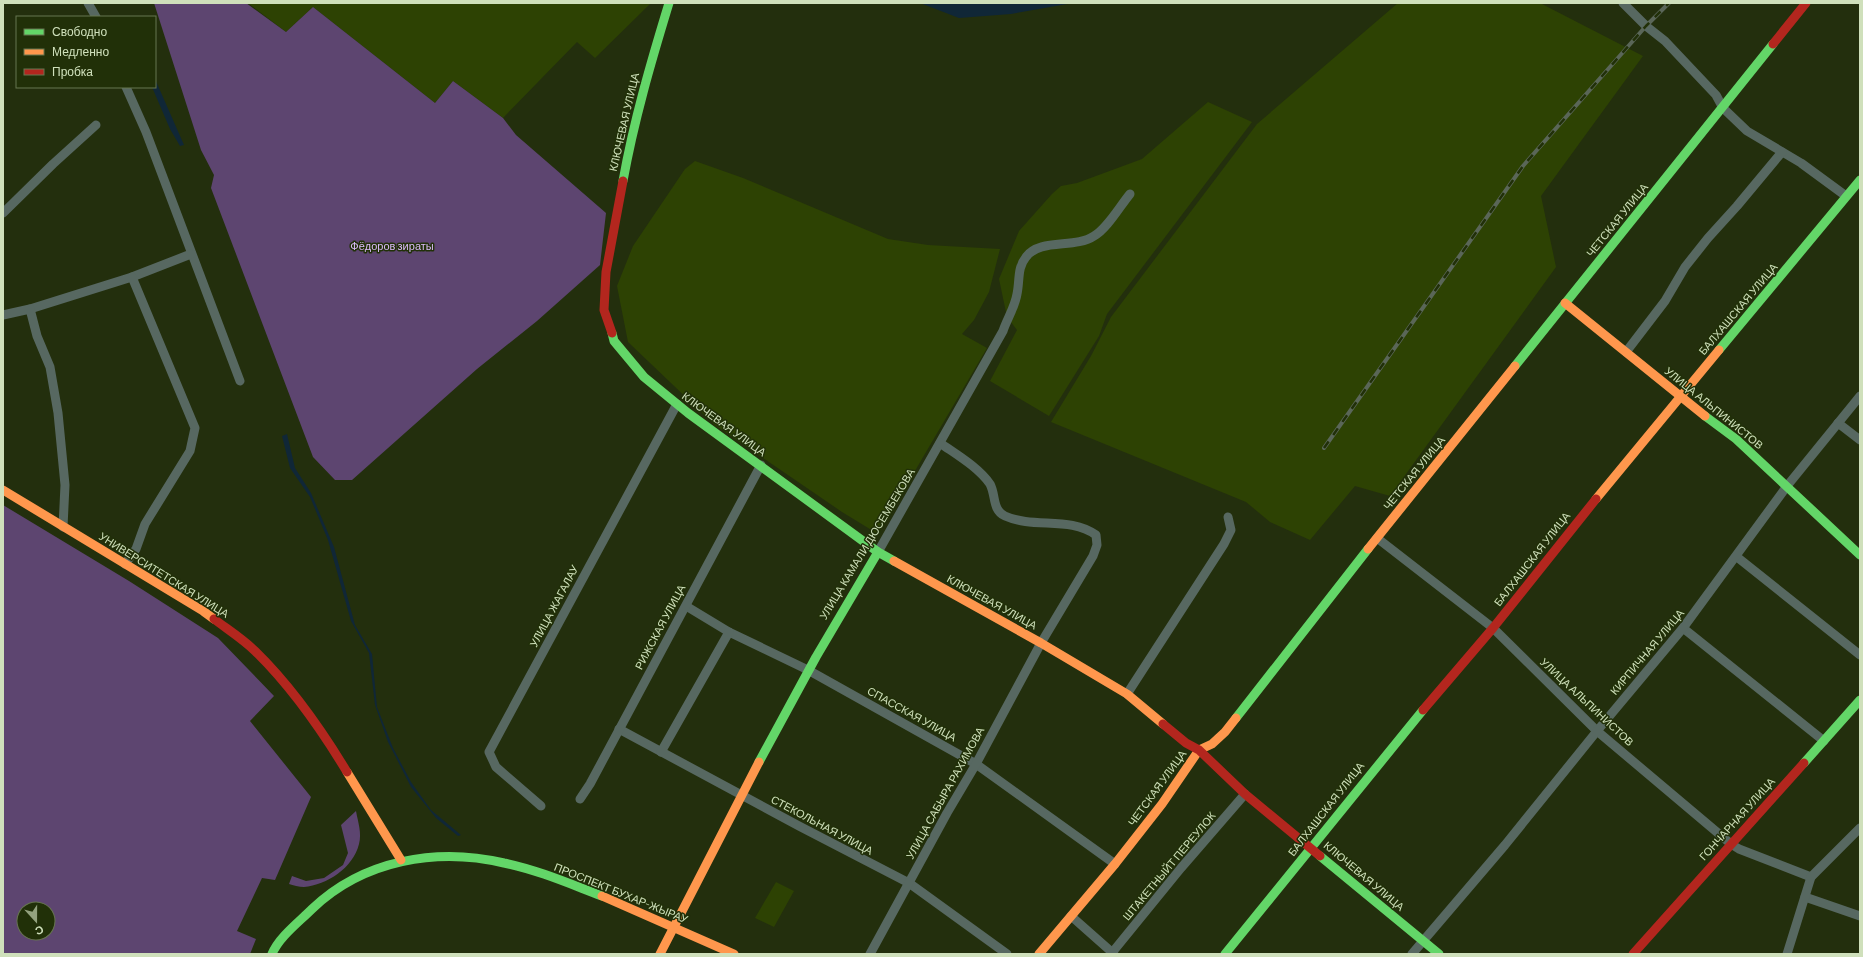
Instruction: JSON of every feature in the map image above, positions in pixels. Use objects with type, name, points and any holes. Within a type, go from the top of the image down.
[{"type":"street","points":[[88,3],[95,16]]},
{"type":"street","name":"КЛЮЧЕВАЯ УЛИЦА","points":[[669,3],[648,66],[631,140],[606,272],[604,310],[614,340],[644,377],[677,404],[878,552],[1041,643],[1127,694],[1186,744],[1200,750],[1245,794],[1439,954]]},
{"type":"street","points":[[1623,3],[1646,26],[1665,41],[1716,95],[1722,108],[1747,131],[1801,163],[1846,196]]},
{"type":"street","name":"ЧЕТСКАЯ УЛИЦА","points":[[1039,954],[1115,864],[1162,804],[1200,750],[1212,744],[1225,732],[1377,538],[1806,3]]},
{"type":"street","points":[[126,88],[146,132],[240,381]]},
{"type":"street","points":[[3,214],[53,164],[96,125]]},
{"type":"street","points":[[1626,352],[1665,301],[1685,267],[1782,152]]},
{"type":"street","name":"БАЛХАШСКАЯ УЛИЦА","points":[[1225,954],[1403,733],[1493,628],[1584,513],[1860,180]]},
{"type":"street","name":"УЛИЦА КАМАЛИ ДЮСЕМБЕКОВА","points":[[660,954],[676,927],[742,795],[808,670],[843,607],[878,552],[1003,331],[1017,295],[1020,266],[1026,256],[1040,247],[1072,244],[1095,236],[1130,194]]},
{"type":"street","points":[[3,315],[30,309],[132,277],[191,254]]},
{"type":"street","points":[[125,564],[136,549],[145,524],[190,450],[195,428],[132,277]]},
{"type":"street","name":"УЛИЦА АЛЬПИНИСТОВ","points":[[1565,303],[1680,397],[1736,439],[1860,555]]},
{"type":"street","points":[[30,309],[37,336],[50,367],[58,413],[65,485],[63,527]]},
{"type":"street","name":"КИРПИЧНАЯ УЛИЦА","points":[[1412,954],[1505,845],[1683,628],[1737,557],[1787,486],[1860,396]]},
{"type":"street","name":"УЛИЦА ЖАГАЛАУ","points":[[541,806],[496,767],[489,752],[677,404]]},
{"type":"street","points":[[1838,423],[1860,440]]},
{"type":"street","name":"УЛИЦА САБЫРА РАХИМОВА","points":[[870,954],[946,814],[976,764],[1041,643],[1093,556],[1097,545],[1096,535],[1088,529],[1077,526],[1015,519],[1003,515],[997,510],[990,485],[980,473],[940,444]]},
{"type":"street","name":"РИЖСКАЯ УЛИЦА","points":[[580,799],[761,466]]},
{"type":"street","name":"УНИВЕРСИТЕТСКАЯ УЛИЦА","points":[[3,490],[203,611],[254,650],[281,679],[319,726],[401,860]]},
{"type":"street","points":[[1127,694],[1224,544],[1230,530],[1228,517]]},
{"type":"street","name":"УЛИЦА АЛЬПИНИСТОВ","points":[[1377,538],[1493,628],[1597,731],[1731,844],[1811,877]]},
{"type":"street","points":[[1737,557],[1860,656]]},
{"type":"street","name":"СПАССКАЯ УЛИЦА","points":[[686,606],[729,632],[808,670],[976,764],[1115,864]]},
{"type":"street","points":[[1683,628],[1824,741]]},
{"type":"street","points":[[661,752],[729,632]]},
{"type":"street","name":"ГОНЧАРНАЯ УЛИЦА","points":[[1633,954],[1860,700]]},
{"type":"street","name":"СТЕКОЛЬНАЯ УЛИЦА","points":[[619,729],[909,883],[1007,954]]},
{"type":"street","name":"ШТАКЕТНЫЙТ ПЕРЕУЛОК","points":[[1113,954],[1181,868],[1245,794]]},
{"type":"street","points":[[1787,954],[1811,877],[1860,828]]},
{"type":"street","name":"ПРОСПЕКТ БУХАР-ЖЫРАУ","points":[[272,954],[276,947],[311,909],[334,891],[360,875],[401,860],[451,857],[484,859],[514,865],[600,894],[734,954]]},
{"type":"street","points":[[1805,897],[1860,916]]},
{"type":"street","points":[[1071,916],[1113,954]]},
{"type":"shaded area","points":[[248,3],[651,3],[595,58],[577,42],[503,118],[453,81],[435,103],[313,7],[286,32]]},
{"type":"shaded area","points":[[1398,3],[1540,3],[1643,56],[1541,196],[1556,267],[1390,496],[1355,486],[1310,540],[1270,522],[1246,502],[1051,422],[1091,356],[1111,317],[1257,124]]},
{"type":"shaded area","points":[[1208,102],[1252,122],[1107,314],[1099,336],[1049,416],[990,381],[1017,330],[1007,317],[999,279],[1019,231],[1061,186],[1077,183],[1142,159]]},
{"type":"shaded area","points":[[695,161],[743,178],[888,239],[928,245],[1000,249],[989,292],[974,320],[962,334],[987,348],[878,534],[842,512],[715,425],[628,342],[617,286],[633,246],[685,169]]},
{"type":"shaded area","points":[[776,882],[794,891],[774,927],[755,918]]},
{"type":"green space","name":"Фёдоров зираты","points":[[154,3],[246,3],[286,32],[313,7],[435,103],[453,81],[503,118],[516,135],[606,213],[600,265],[537,321],[477,369],[352,480],[335,480],[313,457],[211,188],[214,175],[201,150]]},
{"type":"green space","points":[[3,505],[129,581],[218,638],[274,696],[250,721],[311,797],[275,880],[262,878],[237,931],[256,939],[250,954],[3,954]]},
{"type":"green space","points":[[356,811],[360,840],[356,853],[345,868],[330,879],[313,886],[302,887],[289,884],[292,876],[306,881],[324,878],[343,865],[348,853],[341,825]]},
{"type":"water","points":[[920,3],[1073,3],[1011,14],[959,18]]},
{"type":"water","points":[[156,81],[184,145],[180,146],[170,129],[152,88],[156,88]]},
{"type":"water","points":[[287,434],[295,468],[311,493],[334,547],[355,625],[372,654],[377,707],[393,748],[411,782],[431,810],[461,835],[458,836],[436,818],[411,787],[388,742],[375,705],[369,653],[351,621],[328,540],[310,497],[290,468],[282,436]]},
{"type":"railway","points":[[1324,448],[1523,166],[1646,26],[1669,3]]},
{"type":"traffic: fast","points":[[623,181],[627,158],[649,69],[669,3]]},
{"type":"traffic: fast","points":[[1515,366],[1773,44]]},
{"type":"traffic: fast","points":[[1719,350],[1860,180]]},
{"type":"traffic: fast","points":[[612,333],[614,341],[644,377],[688,413],[878,552],[894,561]]},
{"type":"traffic: fast","points":[[1705,416],[1736,439],[1860,555]]},
{"type":"traffic: fast","points":[[1236,718],[1368,549]]},
{"type":"traffic: fast","points":[[759,762],[816,657],[878,552]]},
{"type":"traffic: fast","points":[[1804,763],[1860,700]]},
{"type":"traffic: fast","points":[[1225,954],[1423,710]]},
{"type":"traffic: fast","points":[[1320,856],[1439,954]]},
{"type":"traffic: fast","points":[[272,954],[279,942],[290,930],[332,892],[354,879],[377,869],[402,862],[427,858],[479,858],[529,869],[602,896]]},
{"type":"traffic: slow","points":[[1565,303],[1705,416]]},
{"type":"traffic: slow","points":[[1596,499],[1719,350]]},
{"type":"traffic: slow","points":[[1368,549],[1515,366]]},
{"type":"traffic: slow","points":[[3,490],[214,619]]},
{"type":"traffic: slow","points":[[894,561],[1041,643],[1127,694],[1163,724]]},
{"type":"traffic: slow","points":[[1039,954],[1115,864],[1162,804],[1199,750],[1212,744],[1225,732],[1236,718]]},
{"type":"traffic: slow","points":[[660,954],[759,762]]},
{"type":"traffic: slow","points":[[347,772],[401,860]]},
{"type":"traffic: slow","points":[[602,896],[734,954]]},
{"type":"traffic: jam","points":[[1773,44],[1806,3]]},
{"type":"traffic: jam","points":[[612,333],[604,310],[606,272],[623,181]]},
{"type":"traffic: jam","points":[[1423,710],[1493,628],[1596,499]]},
{"type":"traffic: jam","points":[[214,619],[240,638],[269,665],[294,694],[316,724],[347,772]]},
{"type":"traffic: jam","points":[[1163,724],[1186,743],[1199,750],[1245,794],[1320,856]]},
{"type":"traffic: jam","points":[[1633,954],[1804,763]]}]
